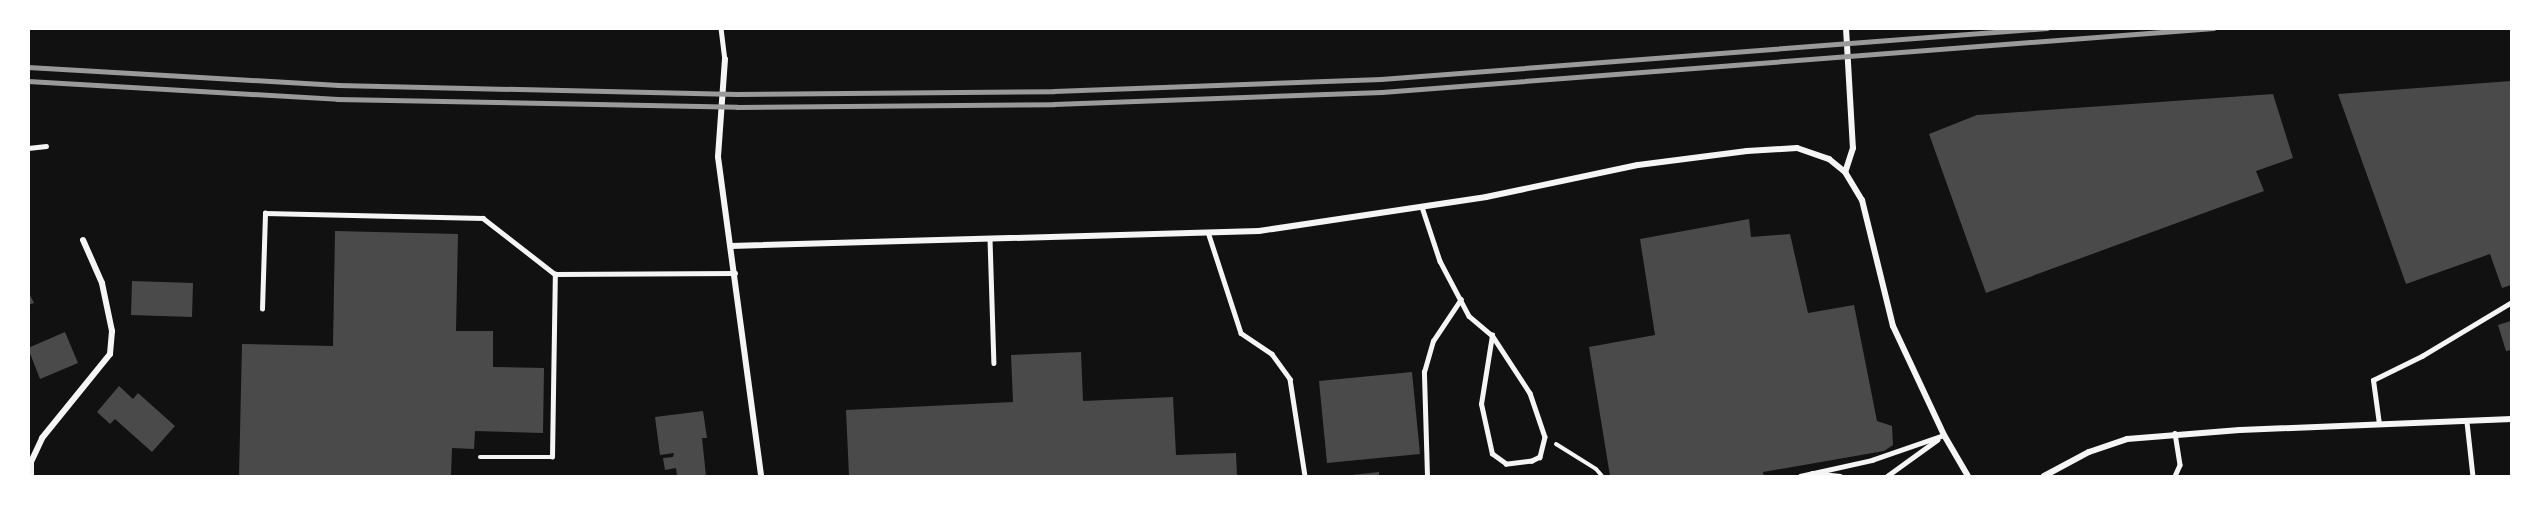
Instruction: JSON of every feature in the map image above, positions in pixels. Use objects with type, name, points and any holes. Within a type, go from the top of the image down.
[{"type":"street","points":[[1845,172],[1853,147],[1846,28]]},
{"type":"street","points":[[725,59],[718,157],[761,477]]},
{"type":"street","points":[[731,246],[1209,235],[1259,231],[1422,207],[1638,165],[1747,151],[1797,148],[1829,159],[1845,172],[1862,200],[1893,326],[1944,435],[1968,477]]},
{"type":"street","points":[[31,477],[31,462],[42,438],[110,354],[112,331],[102,283],[83,240]]},
{"type":"street","points":[[2044,477],[2090,452],[2127,439],[2175,433],[2511,419]]},
{"type":"lane","points":[[721,28],[725,59]]},
{"type":"lane","points":[[28,148],[46,146]]},
{"type":"lane","points":[[1422,207],[1440,261],[1469,316],[1492,335],[1530,393],[1545,437],[1540,457],[1532,461],[1506,464],[1492,454],[1481,404],[1492,335]]},
{"type":"lane","points":[[262,309],[265,213],[483,218],[555,274],[735,273]]},
{"type":"lane","points":[[1209,235],[1240,333],[1272,354],[1290,379],[1305,477]]},
{"type":"lane","points":[[990,239],[994,363]]},
{"type":"lane","points":[[480,456],[552,457],[555,274]]},
{"type":"lane","points":[[1427,477],[1424,372],[1433,341],[1461,299]]},
{"type":"lane","points":[[2379,424],[2373,380],[2421,356],[2511,302]]},
{"type":"lane","points":[[2467,422],[2473,477]]},
{"type":"lane","points":[[2175,433],[2180,465],[2175,477]]},
{"type":"lane","points":[[1800,477],[1872,460],[1944,435]]},
{"type":"lane","points":[[1887,477],[1944,435]]},
{"type":"lane","points":[[1810,473],[1840,477]]},
{"type":"path","points":[[1545,437],[1596,469],[1602,477]]},
{"type":"building","points":[[2511,81],[2511,285],[2502,288],[2490,254],[2406,284],[2338,94]]},
{"type":"building","points":[[2273,94],[2293,158],[2256,171],[2264,191],[1986,293],[1929,134],[1977,115]]},
{"type":"building","points":[[1749,219],[1751,237],[1790,234],[1808,313],[1854,305],[1877,421],[1892,426],[1893,445],[1884,451],[1763,472],[1764,476],[1610,476],[1589,347],[1655,335],[1640,239]]},
{"type":"building","points":[[335,231],[458,234],[456,331],[493,331],[493,367],[544,368],[543,433],[475,431],[474,449],[452,448],[451,476],[239,476],[242,344],[333,346]]},
{"type":"building","points":[[132,281],[193,283],[192,317],[131,315]]},
{"type":"building","points":[[28,291],[34,303],[28,305]]},
{"type":"building","points":[[2511,321],[2511,350],[2506,351],[2498,325]]},
{"type":"building","points":[[65,332],[78,363],[40,379],[28,348]]},
{"type":"building","points":[[1081,352],[1083,401],[1173,397],[1176,455],[1236,453],[1237,476],[849,476],[846,410],[1013,402],[1011,355]]},
{"type":"building","points":[[1412,372],[1420,454],[1327,463],[1319,381]]},
{"type":"building","points":[[119,386],[133,399],[138,393],[175,426],[152,452],[115,419],[110,424],[97,412]]},
{"type":"building","points":[[703,411],[707,438],[702,438],[706,476],[677,476],[676,468],[665,470],[663,458],[673,457],[674,453],[660,455],[655,417]]},
{"type":"building","points":[[1379,472],[1379,476],[1352,476],[1352,475]]},
{"type":"railway","points":[[28,67],[338,85],[737,94],[1054,91],[1381,79],[2047,28]]},
{"type":"railway","points":[[28,81],[337,99],[737,107],[1054,104],[1382,92],[2214,28]]}]
